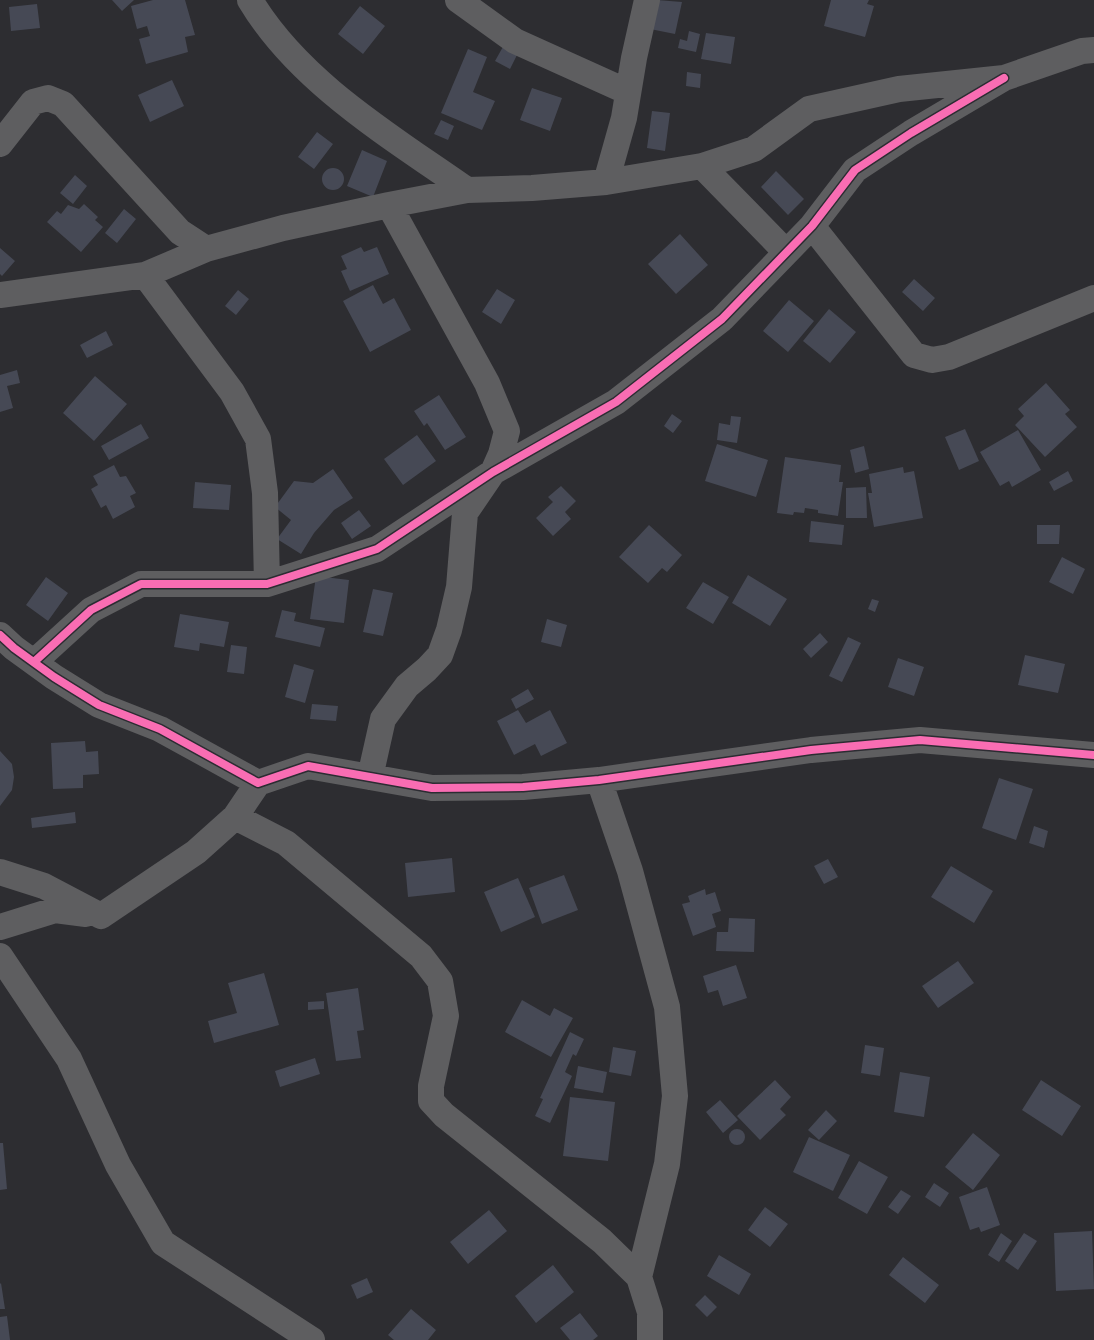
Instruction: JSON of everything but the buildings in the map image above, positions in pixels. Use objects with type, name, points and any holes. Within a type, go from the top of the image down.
[{"type":"street","points":[[250,0],[298,64],[376,127],[467,190]]},
{"type":"street","points":[[458,0],[515,41],[628,92]]},
{"type":"street","points":[[606,182],[624,118],[647,0]]},
{"type":"street","points":[[33,662],[91,610],[141,584],[267,584],[377,549],[493,472],[616,402],[722,319],[812,226],[855,170],[911,133],[1004,78],[1082,51],[1094,50]]},
{"type":"street","points":[[0,294],[145,275],[206,249],[283,228],[467,190],[606,182],[702,166],[754,149],[809,109],[899,89],[1004,78]]},
{"type":"street","points":[[0,144],[33,102],[48,98],[63,104],[180,232],[206,249]]},
{"type":"street","points":[[702,166],[786,252]]},
{"type":"street","points":[[370,777],[383,719],[407,686],[428,669],[440,655],[449,630],[459,587],[465,513],[493,472],[507,432],[487,383],[389,205]]},
{"type":"street","points":[[812,226],[914,355],[932,360],[949,357],[1094,298]]},
{"type":"street","points":[[145,275],[232,392],[258,439],[265,493],[267,584]]},
{"type":"street","points":[[0,635],[33,662],[99,705],[160,729],[258,783]]},
{"type":"street","points":[[0,927],[55,910],[101,916],[196,852],[235,817],[258,783],[308,766],[432,788],[523,787],[599,780],[811,750],[920,740],[1094,755]]},
{"type":"street","points":[[599,780],[630,872],[667,1007],[675,1096],[667,1164],[639,1278]]},
{"type":"street","points":[[235,817],[286,843],[421,956],[440,981],[446,1016],[430,1086],[431,1101],[444,1115],[602,1241],[639,1278],[650,1312],[650,1340]]},
{"type":"street","points":[[0,872],[44,885],[101,916]]},
{"type":"street","points":[[0,956],[69,1059],[118,1165],[163,1243],[312,1340]]},
{"type":"cycle path","points":[[34,662],[91,610],[141,584],[267,584],[377,549],[493,472],[616,402],[722,319],[812,226],[855,170],[911,133],[1004,78]]},
{"type":"cycle path","points":[[0,635],[54,677],[99,705],[160,729],[258,783],[308,766],[432,788],[523,787],[599,780],[811,750],[920,740],[1094,755]]}]
